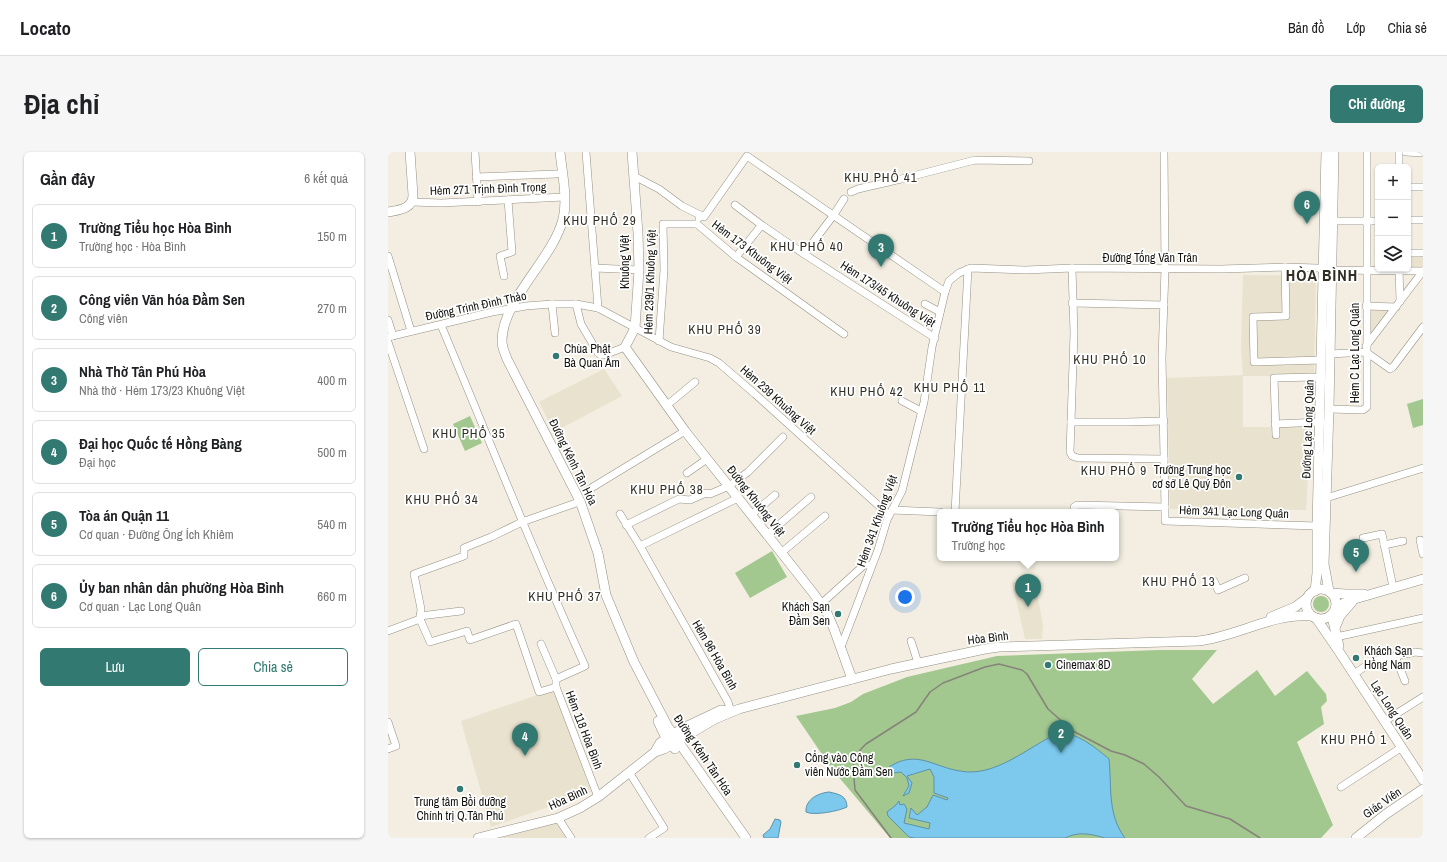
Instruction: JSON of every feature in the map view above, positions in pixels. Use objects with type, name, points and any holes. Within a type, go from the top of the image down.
[{"type":"main road","points":[[388,212],[408,207],[412,202],[413,195],[410,152]]},
{"type":"main road","name":"Đường Kênh Tân Hóa","points":[[555,152],[561,197]]},
{"type":"main road","name":"Đường Kênh Tân Hóa","points":[[560,152],[561,197],[557,221],[552,234],[501,324],[498,339],[498,350],[574,496],[592,549],[602,597],[629,665],[672,739],[739,838]]},
{"type":"main road","name":"Khuông Việt","points":[[625,347],[635,328],[639,270],[632,152]]},
{"type":"main road","points":[[1326,152],[1328,269]]},
{"type":"main road","points":[[1328,269],[1333,221],[1334,152]]},
{"type":"main road","name":"Đường Lạc Long Quân","points":[[1328,269],[1330,354],[1324,564],[1330,592]]},
{"type":"main road","name":"Đường Lạc Long Quân","points":[[1315,591],[1317,568],[1321,378],[1328,269]]},
{"type":"main road","name":"Đường Khuông Việt","points":[[625,347],[666,406],[821,604],[830,618],[852,679]]},
{"type":"main road","points":[[1257,624],[1298,616],[1326,618],[1334,610],[1355,600],[1393,587],[1423,579]]},
{"type":"main road","points":[[1257,624],[1295,607],[1315,591],[1322,589],[1330,592],[1346,594],[1375,593]]},
{"type":"main road","points":[[1330,592],[1335,599],[1334,610],[1336,633],[1340,653]]},
{"type":"main road","points":[[1307,598],[1307,610],[1314,617],[1340,653]]},
{"type":"main road","points":[[1336,633],[1340,616],[1345,608],[1355,600]]},
{"type":"main road","name":"Hòa Bình","points":[[478,838],[494,836],[558,818],[580,808],[598,797],[655,752],[660,743],[731,712],[852,679],[970,652],[999,647],[1203,641],[1230,634],[1257,624]]},
{"type":"main road","name":"Lạc Long Quân","points":[[1340,653],[1423,780]]},
{"type":"main road","name":"Đường Kênh Tân Hóa","points":[[672,739],[682,748],[746,838]]},
{"type":"main road","name":"Giác Viên","points":[[1356,838],[1386,814],[1423,789]]},
{"type":"street","points":[[474,152],[478,202]]},
{"type":"street","points":[[586,152],[598,308]]},
{"type":"street","points":[[1164,152],[1165,269],[1162,358],[1165,507]]},
{"type":"street","name":"Hẻm C Lạc Long Quân","points":[[1329,410],[1365,409],[1366,407],[1368,221],[1367,152]]},
{"type":"street","points":[[1399,152],[1399,164]]},
{"type":"street","points":[[1406,152],[1423,153]]},
{"type":"street","points":[[700,215],[704,217],[747,156],[945,292]]},
{"type":"street","points":[[851,192],[975,160],[1029,161]]},
{"type":"street","points":[[476,177],[557,174]]},
{"type":"street","name":"Hẻm 173 Khuông Việt","points":[[634,176],[659,189],[682,206],[700,215],[698,224],[736,257],[844,334]]},
{"type":"street","points":[[1411,187],[1423,187]]},
{"type":"street","name":"Hẻm 271 Trịnh Đình Trọng","points":[[412,202],[442,204],[561,197]]},
{"type":"street","points":[[804,254],[844,199]]},
{"type":"street","points":[[504,276],[500,256],[512,252],[508,200]]},
{"type":"street","name":"Hẻm 173/45 Khuông Việt","points":[[735,205],[762,226],[804,254],[935,338]]},
{"type":"street","points":[[1333,221],[1375,220]]},
{"type":"street","points":[[1411,220],[1423,220]]},
{"type":"street","name":"Hẻm 239/1 Khuông Việt","points":[[659,341],[664,270],[663,224],[698,224]]},
{"type":"street","points":[[736,257],[762,226]]},
{"type":"street","points":[[1411,253],[1423,253]]},
{"type":"street","points":[[388,256],[411,332]]},
{"type":"street","points":[[1286,267],[1286,316],[1253,317],[1254,362],[1322,360]]},
{"type":"street","name":"Đường Tống Văn Trân","points":[[968,269],[1221,269],[1286,267],[1375,271]]},
{"type":"street","points":[[595,268],[639,270]]},
{"type":"street","points":[[1072,268],[1074,333],[1070,452],[1074,457],[1164,459]]},
{"type":"street","points":[[955,509],[968,269]]},
{"type":"street","name":"Hẻm 341 Khuông Việt","points":[[841,647],[891,512],[902,490],[921,411],[945,292],[953,277],[968,269]]},
{"type":"street","name":"Đường Tống Văn Trân","points":[[1411,270],[1423,271]]},
{"type":"street","points":[[1330,354],[1366,349],[1423,271]]},
{"type":"street","points":[[1398,304],[1400,272]]},
{"type":"street","points":[[1072,303],[1164,305]]},
{"type":"street","points":[[552,304],[555,332]]},
{"type":"street","name":"Đường Trịnh Đình Thảo","points":[[390,338],[509,309],[552,304],[576,304],[598,308],[635,328]]},
{"type":"street","points":[[576,304],[581,324],[598,353],[604,355],[625,347]]},
{"type":"street","points":[[926,304],[940,312]]},
{"type":"street","points":[[1366,306],[1398,304]]},
{"type":"street","points":[[388,320],[390,338],[424,449]]},
{"type":"street","points":[[441,325],[522,522]]},
{"type":"street","points":[[1366,349],[1390,369],[1423,327]]},
{"type":"street","name":"Hẻm 239 Khuông Việt","points":[[635,328],[670,347],[710,358],[719,363],[891,512]]},
{"type":"street","points":[[1276,436],[1274,378],[1321,378]]},
{"type":"street","points":[[666,406],[696,382]]},
{"type":"street","points":[[902,401],[921,411]]},
{"type":"street","points":[[1071,422],[1164,421]]},
{"type":"street","points":[[1275,424],[1320,422]]},
{"type":"street","points":[[588,490],[686,431]]},
{"type":"street","points":[[626,525],[679,499],[690,500],[729,486],[748,472],[783,437]]},
{"type":"street","points":[[687,473],[707,459]]},
{"type":"street","points":[[1326,498],[1423,468]]},
{"type":"street","points":[[752,515],[775,495]]},
{"type":"street","points":[[556,687],[539,692],[516,624],[470,640],[467,631],[430,642],[420,618],[421,609],[414,574],[464,556],[464,548],[491,537],[574,496]]},
{"type":"street","points":[[767,535],[811,497]]},
{"type":"street","points":[[640,546],[738,498]]},
{"type":"street","name":"Hẻm 341 Lạc Long Quân","points":[[1074,509],[1077,505],[1165,507],[1165,521],[1317,526]]},
{"type":"street","points":[[891,512],[937,512]]},
{"type":"street","name":"Hẻm 96 Hòa Bình","points":[[620,514],[677,611],[728,702],[731,712]]},
{"type":"street","points":[[781,553],[825,516]]},
{"type":"street","name":"Hẻm 118 Hòa Bình","points":[[522,522],[557,605],[585,666],[556,679],[556,687],[598,797]]},
{"type":"street","points":[[1363,538],[1382,534],[1393,587]]},
{"type":"street","points":[[1384,545],[1403,540]]},
{"type":"street","points":[[1420,540],[1423,554]]},
{"type":"street","points":[[821,604],[864,565],[872,566]]},
{"type":"street","points":[[1214,581],[1218,590],[1245,578]]},
{"type":"street","points":[[388,631],[420,618],[461,611]]},
{"type":"street","points":[[1336,633],[1423,618]]},
{"type":"street","points":[[911,640],[918,664]]},
{"type":"street","points":[[541,644],[556,679]]},
{"type":"street","points":[[1354,674],[1373,661],[1415,652],[1423,653]]},
{"type":"street","points":[[1395,656],[1405,681]]},
{"type":"street","points":[[1385,721],[1423,697]]},
{"type":"street","points":[[388,722],[396,746],[388,749]]},
{"type":"street","points":[[1341,787],[1402,747]]},
{"type":"street","points":[[629,772],[664,828],[649,838]]},
{"type":"street","points":[[558,818],[571,838]]},
{"type":"shaded area","points":[[1423,254],[1423,269],[1411,269],[1411,255]]},
{"type":"shaded area","points":[[1243,275],[1316,276],[1314,376],[1243,376],[1243,427],[1311,427],[1306,510],[1170,509],[1167,378],[1243,375],[1241,348]]},
{"type":"shaded area","points":[[1369,308],[1391,308],[1370,337]]},
{"type":"shaded area","points":[[604,369],[622,396],[554,432],[539,402]]},
{"type":"shaded area","points":[[1012,582],[1031,584],[1036,588],[1043,625],[1042,639],[1025,639]]},
{"type":"shaded area","points":[[555,689],[591,792],[491,827],[461,721]]},
{"type":"shaded area","points":[[557,822],[567,838],[500,838],[534,828]]},
{"type":"green space","points":[[1423,399],[1423,425],[1413,428],[1407,404]]},
{"type":"green space","points":[[470,416],[482,443],[465,451],[453,424]]},
{"type":"green space","points":[[772,551],[787,577],[750,598],[735,573]]},
{"type":"green space","points":[[1321,596],[1328,601],[1329,604],[1324,611],[1321,612],[1314,607],[1313,604],[1318,597]]},
{"type":"green space","points":[[1159,650],[1217,650],[1192,679],[1213,704],[1257,670],[1275,696],[1307,671],[1326,694],[1327,701],[1321,707],[1324,724],[1297,742],[1333,825],[1321,838],[890,838],[832,769],[796,716],[835,708],[851,702],[863,694],[907,677],[997,656]]},
{"type":"water","points":[[1058,733],[1065,733],[1079,738],[1109,759],[1111,800],[1113,810],[1119,829],[1125,838],[1105,838],[1090,834],[1075,834],[1065,838],[915,838],[909,837],[888,816],[887,812],[899,801],[900,805],[904,804],[907,809],[904,823],[929,829],[930,823],[909,818],[911,808],[917,815],[927,807],[933,795],[947,800],[948,798],[934,793],[934,777],[930,769],[907,776],[912,783],[909,793],[903,796],[909,786],[907,778],[901,772],[893,773],[889,767],[899,762],[908,759],[917,759],[960,771],[973,772],[986,770],[1011,760]]},
{"type":"water","points":[[829,792],[842,796],[846,800],[847,807],[826,812],[806,812],[806,807],[810,800],[817,795]]},
{"type":"water","points":[[775,819],[780,820],[781,822],[778,838],[764,838],[763,835],[770,829]]},
{"type":"railway","points":[[891,838],[855,790],[853,766],[855,758],[866,744],[916,712],[930,692],[943,683],[985,667],[999,664],[1022,670],[1027,674],[1048,709],[1073,731],[1111,751],[1125,755],[1144,764],[1159,777],[1186,806],[1230,819],[1260,838]]},
{"type":"place","name":"Ủy ban nhân dân phường Hòa Bình","points":[[1307,224]]},
{"type":"place","name":"Nhà Thờ Tân Phú Hòa","points":[[881,267]]},
{"type":"place","name":"Chùa Phật Bà Quan Âm","points":[[556,356]]},
{"type":"place","name":"Trường Trung học cơ sở Lê Quý Đôn","points":[[1239,477]]},
{"type":"place","name":"Tòa án Quận 11","points":[[1356,572]]},
{"type":"place","name":"Trường Tiểu học Hòa Bình","points":[[1028,607]]},
{"type":"place","name":"Khách Sạn Đầm Sen","points":[[838,614]]},
{"type":"place","name":"Khách Sạn Hồng Nam","points":[[1356,658]]},
{"type":"place","name":"Cinemax 8D","points":[[1048,665]]},
{"type":"place","name":"Công viên Văn hóa Đầm Sen","points":[[1061,753]]},
{"type":"place","name":"Đại học Quốc tế Hồng Bàng","points":[[525,756]]},
{"type":"place","name":"Cổng vào Công viên Nước Đầm Sen","points":[[797,765]]},
{"type":"place","name":"Trung tâm Bồi dưỡng Chính trị Q.Tân Phú","points":[[460,789]]},
{"type":"district","name":"KHU PHỐ 41","points":[[881,177]]},
{"type":"district","name":"KHU PHỐ 29","points":[[600,220]]},
{"type":"district","name":"KHU PHỐ 40","points":[[807,246]]},
{"type":"district","name":"HÒA BÌNH","points":[[1322,275]]},
{"type":"district","name":"KHU PHỐ 39","points":[[725,329]]},
{"type":"district","name":"KHU PHỐ 10","points":[[1110,359]]},
{"type":"district","name":"KHU PHỐ 11","points":[[950,387]]},
{"type":"district","name":"KHU PHỐ 42","points":[[867,391]]},
{"type":"district","name":"KHU PHỐ 35","points":[[469,433]]},
{"type":"district","name":"KHU PHỐ 9","points":[[1114,470]]},
{"type":"district","name":"KHU PHỐ 38","points":[[667,489]]},
{"type":"district","name":"KHU PHỐ 34","points":[[442,499]]},
{"type":"district","name":"KHU PHỐ 13","points":[[1179,581]]},
{"type":"district","name":"KHU PHỐ 37","points":[[565,596]]},
{"type":"district","name":"KHU PHỐ 1","points":[[1354,739]]}]
